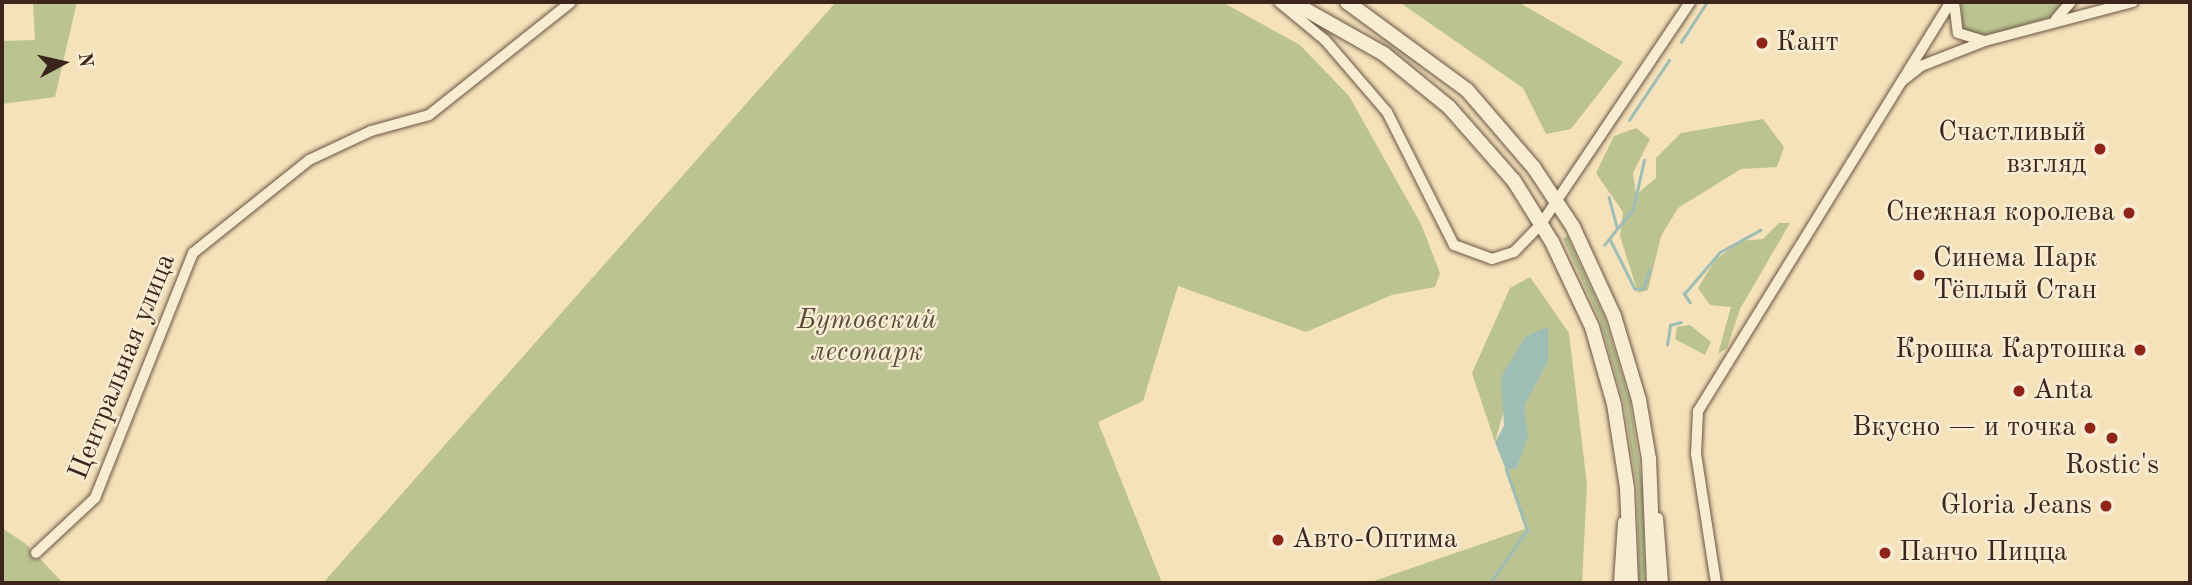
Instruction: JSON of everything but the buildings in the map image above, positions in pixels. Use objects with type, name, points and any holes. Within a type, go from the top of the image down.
[{"type":"main road","points":[[1292,2],[1384,54],[1449,107],[1514,181],[1541,224],[1591,327],[1625,469],[1631,583]]},
{"type":"main road","points":[[1347,2],[1467,90],[1558,201],[1614,316],[1649,459],[1654,583]]},
{"type":"street","name":"Центральная улица","points":[[36,553],[95,498],[193,253],[309,160],[371,131],[429,115],[571,2]]},
{"type":"street","points":[[1279,2],[1325,40],[1387,112],[1454,245],[1492,259],[1525,243],[1541,224],[1690,2]]},
{"type":"street","points":[[1953,2],[1958,33],[1984,41]]},
{"type":"street","points":[[1716,583],[1696,454],[1698,411],[1896,86],[1953,2]]},
{"type":"street","points":[[2042,25],[2067,12],[2071,2]]},
{"type":"street","points":[[1896,86],[1921,66],[1984,41],[2133,2]]},
{"type":"street","points":[[1649,459],[1663,583]]},
{"type":"street","points":[[1619,583],[1625,469]]},
{"type":"green space","points":[[33,2],[77,2],[55,97],[2,104],[2,41],[35,40]]},
{"type":"green space","name":"Бутовский лесопарк","points":[[836,2],[1222,2],[1300,45],[1349,96],[1421,224],[1440,273],[1435,287],[1392,295],[1306,332],[1178,286],[1143,401],[1098,422],[1162,583],[323,583]]},
{"type":"green space","points":[[1399,2],[1518,2],[1623,62],[1571,129],[1546,134],[1523,88]]},
{"type":"green space","points":[[1961,2],[2068,2],[2059,15],[1977,38],[1962,30]]},
{"type":"green space","points":[[1763,119],[1784,147],[1777,167],[1741,169],[1678,208],[1661,236],[1648,290],[1638,293],[1620,236],[1623,212],[1596,173],[1614,136],[1636,128],[1650,139],[1633,173],[1636,195],[1656,178],[1656,158],[1681,133]]},
{"type":"green space","points":[[1779,223],[1790,223],[1740,309],[1727,348],[1718,354],[1731,307],[1710,305],[1698,288],[1715,260],[1740,241],[1763,239]]},
{"type":"green space","points":[[1567,236],[1605,319],[1630,402],[1643,489],[1645,583],[1639,583],[1637,488],[1624,403],[1600,320],[1563,239]]},
{"type":"green space","points":[[1530,277],[1569,333],[1587,485],[1582,583],[1368,583],[1525,529],[1506,470],[1517,468],[1527,436],[1524,407],[1548,361],[1548,328],[1525,336],[1495,442],[1472,373],[1510,288]]},
{"type":"green space","points":[[1690,325],[1711,342],[1705,355],[1675,339],[1677,327]]},
{"type":"green space","points":[[2,528],[26,544],[63,583],[2,583]]},
{"type":"water","points":[[1548,327],[1548,361],[1524,407],[1528,436],[1517,468],[1506,470],[1495,442],[1504,426],[1501,377],[1526,336]]},
{"type":"waterway","points":[[1681,42],[1707,2]]},
{"type":"waterway","points":[[1629,120],[1669,60]]},
{"type":"waterway","points":[[1604,245],[1633,209],[1644,160]]},
{"type":"waterway","points":[[1609,197],[1617,227]]},
{"type":"waterway","points":[[1690,303],[1684,294],[1720,252],[1760,230]]},
{"type":"waterway","points":[[1610,239],[1635,289],[1643,289],[1649,270]]},
{"type":"waterway","points":[[1667,345],[1670,325],[1681,322]]},
{"type":"waterway","points":[[1490,583],[1527,530],[1506,470]]},
{"type":"place","name":"Кант","points":[[1762,43]]},
{"type":"place","name":"Счастливый взгляд","points":[[2100,149]]},
{"type":"place","name":"Снежная королева","points":[[2129,213]]},
{"type":"place","name":"Синема Парк Тёплый Стан","points":[[1919,275]]},
{"type":"place","name":"Крошка Картошка","points":[[2140,350]]},
{"type":"place","name":"Anta","points":[[2019,391]]},
{"type":"place","name":"Вкусно — и точка","points":[[2090,428]]},
{"type":"place","name":"Rostic's","points":[[2112,438]]},
{"type":"place","name":"Gloria Jeans","points":[[2106,506]]},
{"type":"place","name":"Авто-Оптима","points":[[1278,540]]},
{"type":"place","name":"Панчо Пицца","points":[[1885,553]]}]
